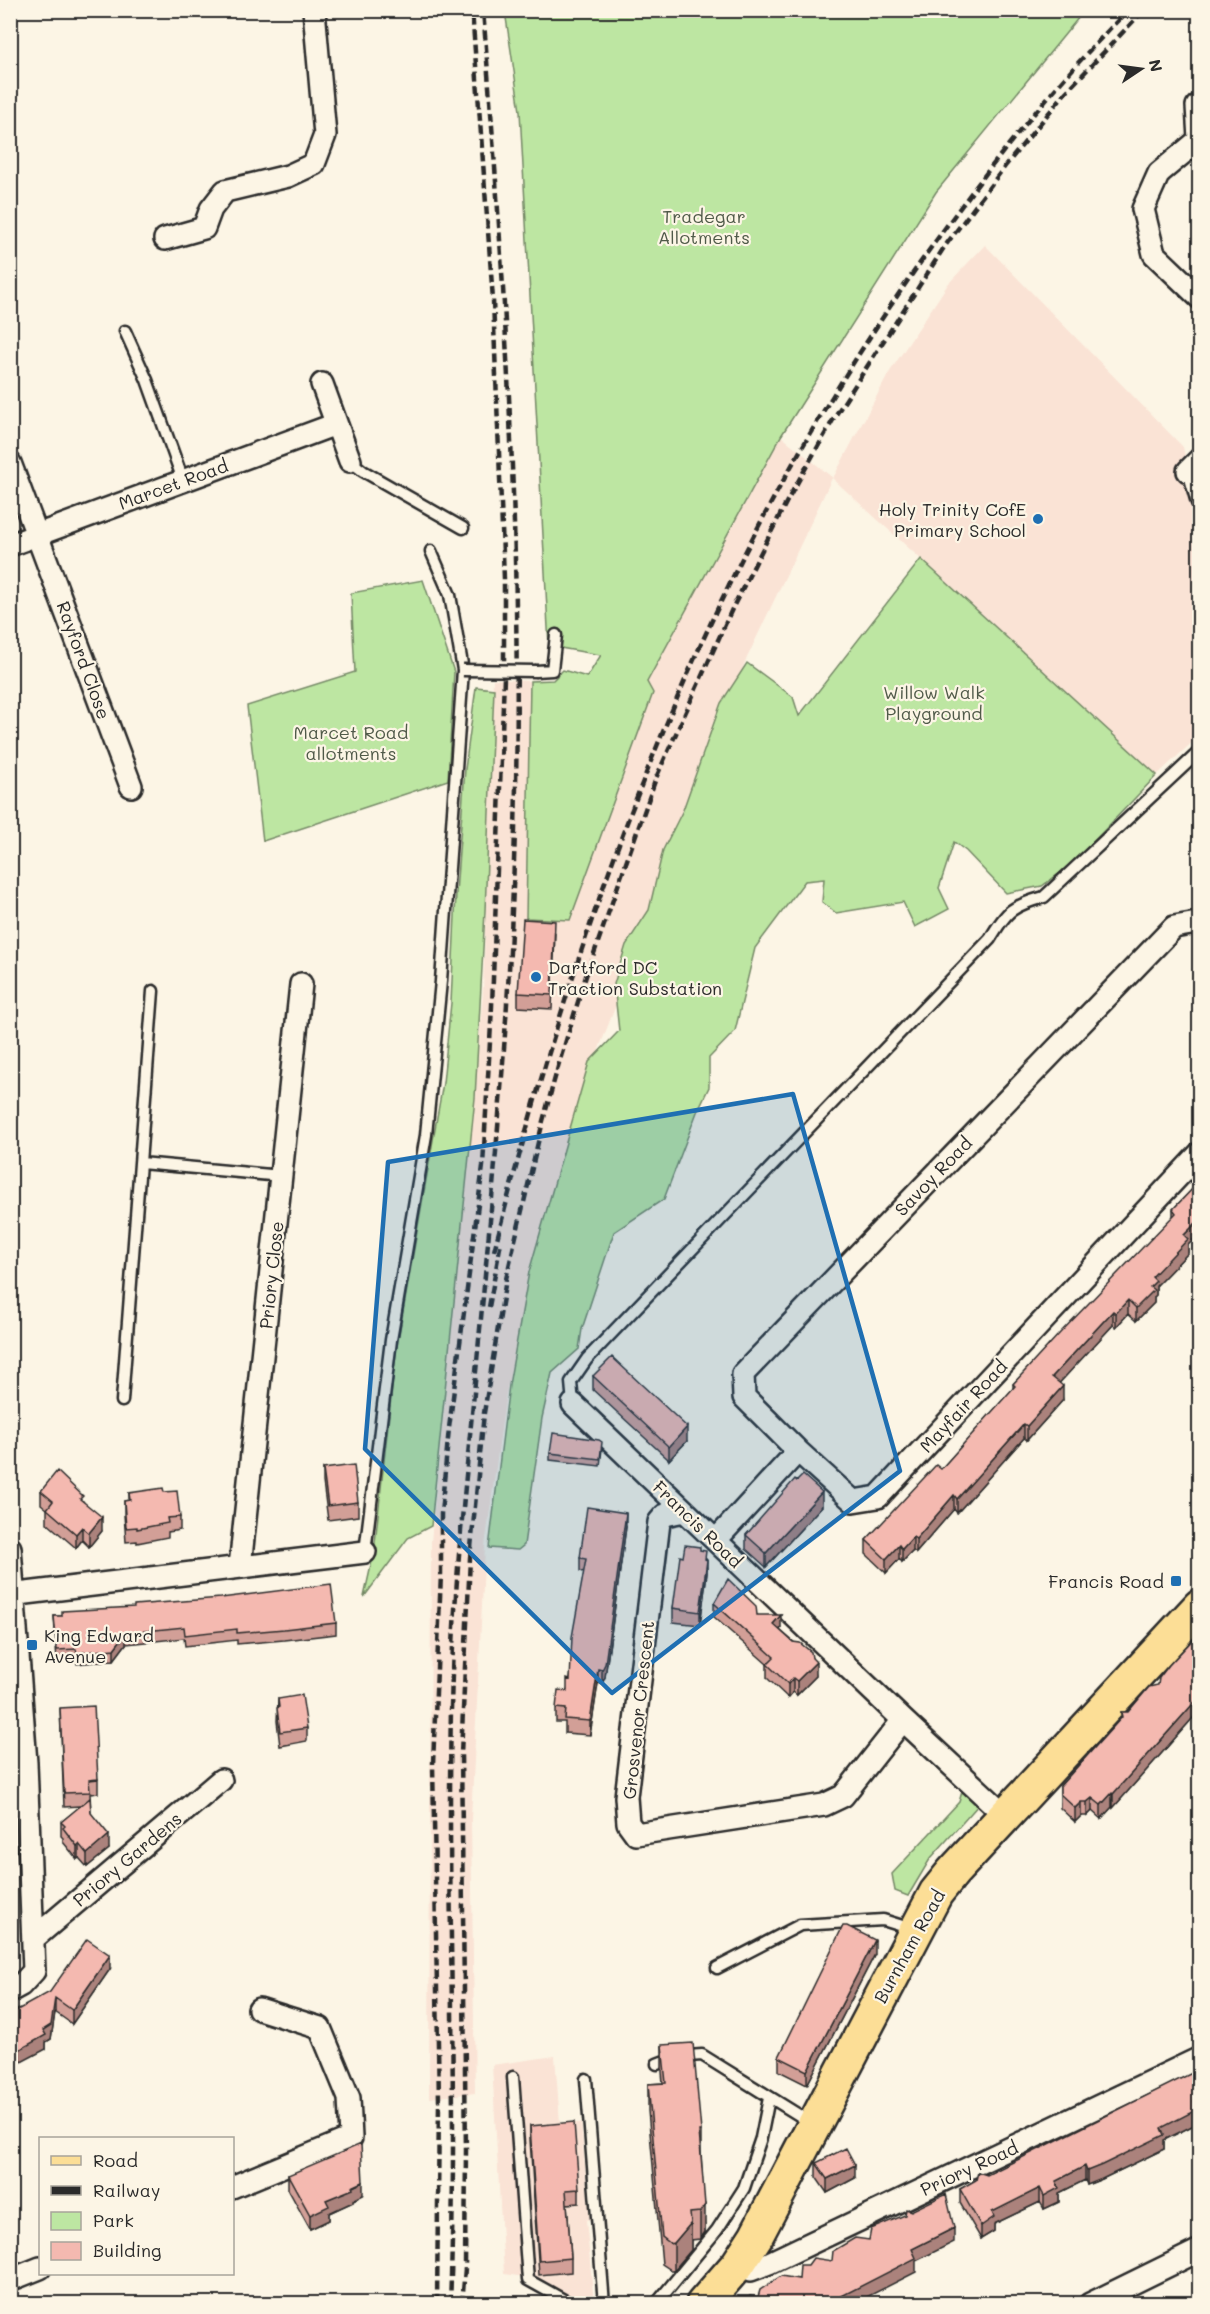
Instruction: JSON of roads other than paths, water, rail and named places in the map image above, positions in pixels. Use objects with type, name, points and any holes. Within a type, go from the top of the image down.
[{"type":"main road","name":"Burnham Road","points":[[703,2304],[738,2264],[756,2236],[915,1930],[942,1886],[1200,1606]]},
{"type":"street","points":[[165,239],[204,228],[211,209],[225,191],[288,176],[314,164],[325,135],[315,10]]},
{"type":"street","points":[[1197,106],[1199,139],[1159,173],[1143,209],[1154,254],[1200,298]]},
{"type":"street","points":[[322,384],[350,461]]},
{"type":"street","name":"Marcet Road","points":[[10,545],[336,424]]},
{"type":"street","name":"Rayford Close","points":[[10,463],[131,786]]},
{"type":"street","name":"Savoy Road","points":[[798,1450],[744,1397],[743,1374],[1174,927],[1197,923],[1200,926]]},
{"type":"street","name":"Priory Close","points":[[240,1567],[301,984]]},
{"type":"street","name":"Mayfair Road","points":[[798,1450],[853,1501],[878,1497],[1200,1153]]},
{"type":"street","name":"Francis Road","points":[[573,1404],[1006,1816]]},
{"type":"street","points":[[716,1540],[798,1450]]},
{"type":"street","name":"Grosvenor Crescent","points":[[684,1511],[665,1515],[660,1522],[626,1797],[628,1823],[636,1834],[824,1805],[843,1796],[903,1720]]},
{"type":"street","points":[[10,1548],[26,1763],[34,1971],[21,1985],[10,1991]]},
{"type":"street","points":[[13,1594],[365,1552]]},
{"type":"street","name":"Priory Gardens","points":[[33,1939],[221,1780]]},
{"type":"street","points":[[234,2186],[351,2138],[349,2098],[320,2028],[260,2009]]},
{"type":"street","name":"Priory Road","points":[[738,2264],[751,2270],[769,2263],[1197,2064]]},
{"type":"street","points":[[1090,2304],[1200,2250]]},
{"type":"street","points":[[10,2280],[39,2268]]},
{"type":"lane","points":[[125,332],[147,380],[183,480]]},
{"type":"lane","points":[[350,461],[363,471],[463,528]]},
{"type":"lane","points":[[1194,465],[1197,503],[1200,505]]},
{"type":"lane","points":[[365,1552],[391,1340],[426,1136],[441,981],[464,670],[450,595],[431,551]]},
{"type":"lane","points":[[464,670],[552,670],[556,635]]},
{"type":"lane","points":[[573,1404],[571,1382],[587,1359],[990,939],[1006,914],[1021,904],[1044,897],[1200,751]]},
{"type":"lane","points":[[122,1401],[153,991]]},
{"type":"lane","points":[[141,1163],[281,1176]]},
{"type":"lane","points":[[717,1968],[800,1925],[883,1920],[915,1930]]},
{"type":"lane","points":[[657,2064],[675,2057],[702,2055],[814,2125]]},
{"type":"lane","points":[[513,2077],[528,2280],[571,2304]]},
{"type":"lane","points":[[586,2079],[604,2304]]},
{"type":"lane","points":[[657,2304],[717,2230],[744,2188],[761,2138],[769,2098]]},
{"type":"railway","points":[[437,2304],[439,2101],[433,1764],[441,1574],[441,1514],[449,1428],[483,1166],[492,1006],[504,677],[504,579],[493,300],[472,10]]},
{"type":"railway","points":[[450,2304],[453,2139],[450,1810],[453,1646],[462,1519],[501,1091],[509,970],[516,797],[517,685],[512,460],[500,235],[483,10]]},
{"type":"railway","points":[[494,1251],[561,1013],[614,857],[675,704],[708,629],[753,537],[777,491],[856,358],[938,238],[988,170],[1042,104],[1128,10]]},
{"type":"railway","points":[[462,2304],[465,2268],[466,2150],[461,1754],[470,1558],[484,1413],[506,1279],[559,1063],[586,976],[656,778],[732,609],[787,501],[837,413],[945,246],[1006,165],[1066,92],[1144,10]]},
{"type":"railway","points":[[489,1307],[501,1242]]},
{"type":"place","name":"Holy Trinity CofE Primary School","points":[[1038,519]]},
{"type":"place","name":"Dartford DC Traction Substation","points":[[536,977]]},
{"type":"place","name":"Francis Road","points":[[1176,1581]]},
{"type":"place","name":"King Edward Avenue","points":[[32,1645]]},
{"type":"park label","name":"Tradegar Allotments","points":[[704,226]]},
{"type":"park label","name":"Willow Walk Playground","points":[[934,702]]},
{"type":"park label","name":"Marcet Road allotments","points":[[351,742]]}]
